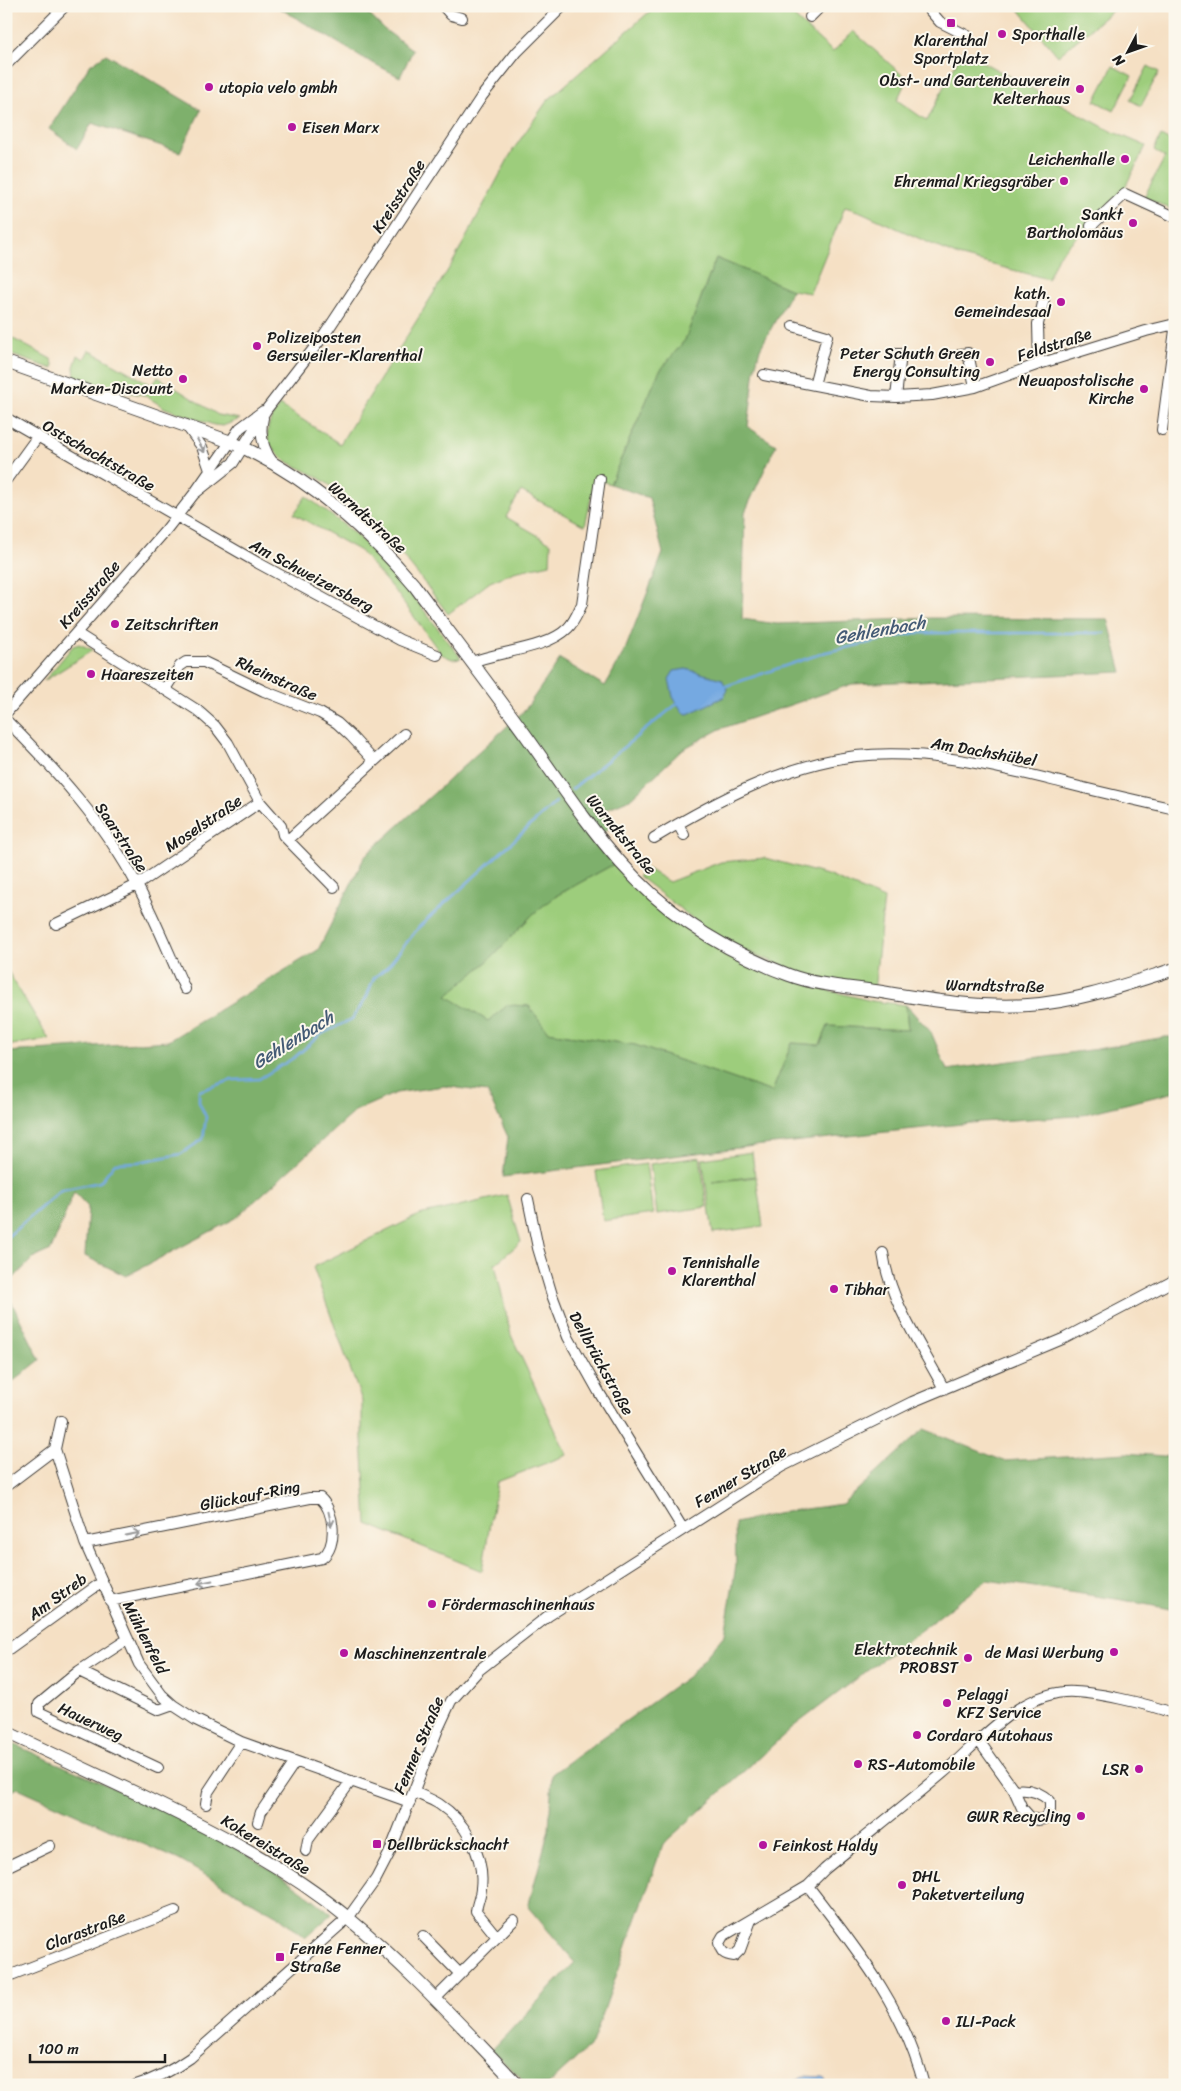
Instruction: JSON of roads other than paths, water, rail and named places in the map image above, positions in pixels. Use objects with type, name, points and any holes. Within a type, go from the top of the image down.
[{"type":"main road","name":"Warndtstraße","points":[[6,362],[237,444],[273,464],[325,499],[393,560],[472,662],[587,821],[622,864],[660,901],[717,942],[752,960],[790,976],[816,984],[875,990],[959,1004],[1027,1005],[1053,1002],[1108,990],[1175,969]]},
{"type":"main road","name":"Kokereistraße","points":[[6,1732],[185,1817],[258,1855],[305,1885],[348,1918],[392,1957],[518,2085]]},
{"type":"street","points":[[443,6],[451,16],[462,18]]},
{"type":"street","name":"Kreisstraße","points":[[194,494],[233,463],[240,428],[265,411],[330,328],[482,96],[517,52],[563,6]]},
{"type":"street","points":[[810,18],[821,6]]},
{"type":"street","points":[[926,6],[940,22],[968,36]]},
{"type":"street","points":[[6,65],[62,7]]},
{"type":"street","points":[[1091,226],[1125,194],[1175,217]]},
{"type":"street","points":[[1039,364],[1038,324],[1044,299]]},
{"type":"street","name":"Feldstraße","points":[[764,375],[871,396],[932,395],[974,387],[1039,364],[1175,324]]},
{"type":"street","points":[[793,326],[827,336],[814,385]]},
{"type":"street","points":[[1162,430],[1175,330]]},
{"type":"street","points":[[961,354],[968,353],[974,387]]},
{"type":"street","points":[[894,354],[901,354],[896,397]]},
{"type":"street","points":[[265,411],[261,436],[267,454],[273,464]]},
{"type":"street","name":"Ostschachtstraße","points":[[6,418],[175,517]]},
{"type":"street","points":[[185,425],[202,446],[210,470]]},
{"type":"street","points":[[6,480],[38,436]]},
{"type":"street","name":"Kreisstraße","points":[[6,713],[175,517],[194,494],[210,470],[237,444]]},
{"type":"street","points":[[472,662],[545,641],[568,628],[577,616],[582,604],[600,479]]},
{"type":"street","name":"Am Schweizersberg","points":[[175,517],[400,640],[437,655]]},
{"type":"street","points":[[76,633],[197,710],[215,726],[228,743],[260,802],[281,826],[283,835],[334,887]]},
{"type":"street","name":"Rheinstraße","points":[[165,689],[180,666],[186,662],[204,662],[264,691],[320,713],[337,723],[374,761]]},
{"type":"street","name":"Saarstraße","points":[[6,720],[92,816],[137,885],[185,989]]},
{"type":"street","points":[[288,840],[404,734]]},
{"type":"street","name":"Am Dachshübel","points":[[654,838],[739,791],[773,777],[820,762],[856,756],[929,755],[968,760],[1175,809]]},
{"type":"street","name":"Moselstraße","points":[[56,924],[137,885],[260,802]]},
{"type":"street","points":[[678,824],[684,835]]},
{"type":"street","name":"Dellbrückstraße","points":[[528,1199],[538,1248],[549,1286],[568,1337],[636,1454],[683,1528]]},
{"type":"street","points":[[883,1253],[889,1284],[944,1389]]},
{"type":"street","name":"Fenner Straße","points":[[136,2085],[157,2078],[190,2058],[348,1918],[376,1879],[412,1797],[444,1713],[451,1701],[469,1678],[548,1616],[781,1467],[912,1402],[1065,1338],[1175,1280]]},
{"type":"street","points":[[6,1486],[55,1449],[61,1421]]},
{"type":"street","name":"Mühlenfeld","points":[[55,1449],[86,1543],[110,1601],[148,1679],[173,1705],[196,1720],[241,1742],[351,1781],[438,1803],[464,1828],[476,1850],[481,1873],[481,1889],[476,1911],[497,1937]]},
{"type":"street","name":"Glückauf-Ring","points":[[86,1543],[310,1498],[320,1498],[325,1502],[330,1515],[332,1541],[328,1553],[322,1558],[110,1601]]},
{"type":"street","name":"Am Streb","points":[[6,1651],[102,1582]]},
{"type":"street","name":"Hauerweg","points":[[128,1639],[79,1671],[39,1704],[38,1712],[158,1768]]},
{"type":"street","points":[[79,1671],[159,1710],[173,1705]]},
{"type":"street","points":[[751,1920],[808,1886],[825,1869],[943,1773],[1016,1710],[1037,1699],[1063,1692],[1088,1693],[1161,1709],[1175,1714]]},
{"type":"street","points":[[979,1741],[1014,1790]]},
{"type":"street","points":[[206,1804],[208,1792],[241,1742]]},
{"type":"street","points":[[258,1822],[261,1812],[295,1762]]},
{"type":"street","points":[[306,1851],[308,1840],[351,1781]]},
{"type":"street","points":[[6,1868],[50,1846]]},
{"type":"street","points":[[808,1886],[871,1969],[892,2002],[910,2040],[924,2085]]},
{"type":"street","name":"Clarastraße","points":[[6,1977],[175,1910]]},
{"type":"street","points":[[439,1995],[514,1920]]},
{"type":"street","points":[[423,1936],[460,1974]]},
{"type":"water","points":[[686,669],[722,679],[727,689],[724,697],[688,714],[683,713],[673,697],[669,679],[674,671]]},
{"type":"water","points":[[803,2076],[824,2077],[828,2085],[785,2085]]},
{"type":"waterway","name":"Gehlenbach","points":[[726,686],[826,652],[915,633],[1104,633]]},
{"type":"waterway","name":"Gehlenbach","points":[[572,789],[677,704]]},
{"type":"waterway","name":"Gehlenbach","points":[[6,1238],[61,1190],[100,1182],[115,1163],[138,1162],[181,1154],[203,1139],[206,1117],[199,1102],[199,1091],[232,1080],[259,1079],[295,1057],[320,1035],[352,1019],[366,998],[374,978],[388,966],[419,927],[556,802]]},
{"type":"place","name":"Klarenthal Sportplatz","points":[[951,23]]},
{"type":"place","name":"Sporthalle","points":[[1002,34]]},
{"type":"place","name":"utopia velo gmbh","points":[[209,87]]},
{"type":"place","name":"Obst- und Gartenbauverein Kelterhaus","points":[[1080,89]]},
{"type":"place","name":"Eisen Marx","points":[[292,127]]},
{"type":"place","name":"Leichenhalle","points":[[1125,159]]},
{"type":"place","name":"Ehrenmal Kriegsgräber","points":[[1064,181]]},
{"type":"place","name":"Sankt Bartholomäus","points":[[1133,223]]},
{"type":"place","name":"kath. Gemeindesaal","points":[[1061,302]]},
{"type":"place","name":"Polizeiposten Gersweiler-Klarenthal","points":[[257,346]]},
{"type":"place","name":"Peter Schuth Green Energy Consulting","points":[[990,362]]},
{"type":"place","name":"Netto Marken-Discount","points":[[183,379]]},
{"type":"place","name":"Neuapostolische Kirche","points":[[1144,389]]},
{"type":"place","name":"Zeitschriften","points":[[115,624]]},
{"type":"place","name":"Haareszeiten","points":[[91,674]]},
{"type":"place","name":"Tennishalle Klarenthal","points":[[672,1271]]},
{"type":"place","name":"Tibhar","points":[[834,1289]]},
{"type":"place","name":"Fördermaschinenhaus","points":[[432,1604]]},
{"type":"place","name":"de Masi Werbung","points":[[1114,1652]]},
{"type":"place","name":"Maschinenzentrale","points":[[344,1653]]},
{"type":"place","name":"Elektrotechnik PROBST","points":[[968,1658]]},
{"type":"place","name":"Pelaggi KFZ Service","points":[[947,1703]]},
{"type":"place","name":"Cordaro Autohaus","points":[[917,1735]]},
{"type":"place","name":"RS-Automobile","points":[[858,1764]]},
{"type":"place","name":"LSR","points":[[1139,1769]]},
{"type":"place","name":"GWR Recycling","points":[[1081,1816]]},
{"type":"place","name":"Dellbrückschacht","points":[[377,1844]]},
{"type":"place","name":"Feinkost Haldy","points":[[763,1845]]},
{"type":"place","name":"DHL Paketverteilung","points":[[902,1885]]},
{"type":"place","name":"Fenne Fenner Straße","points":[[280,1957]]},
{"type":"place","name":"ILI-Pack","points":[[946,2021]]}]
